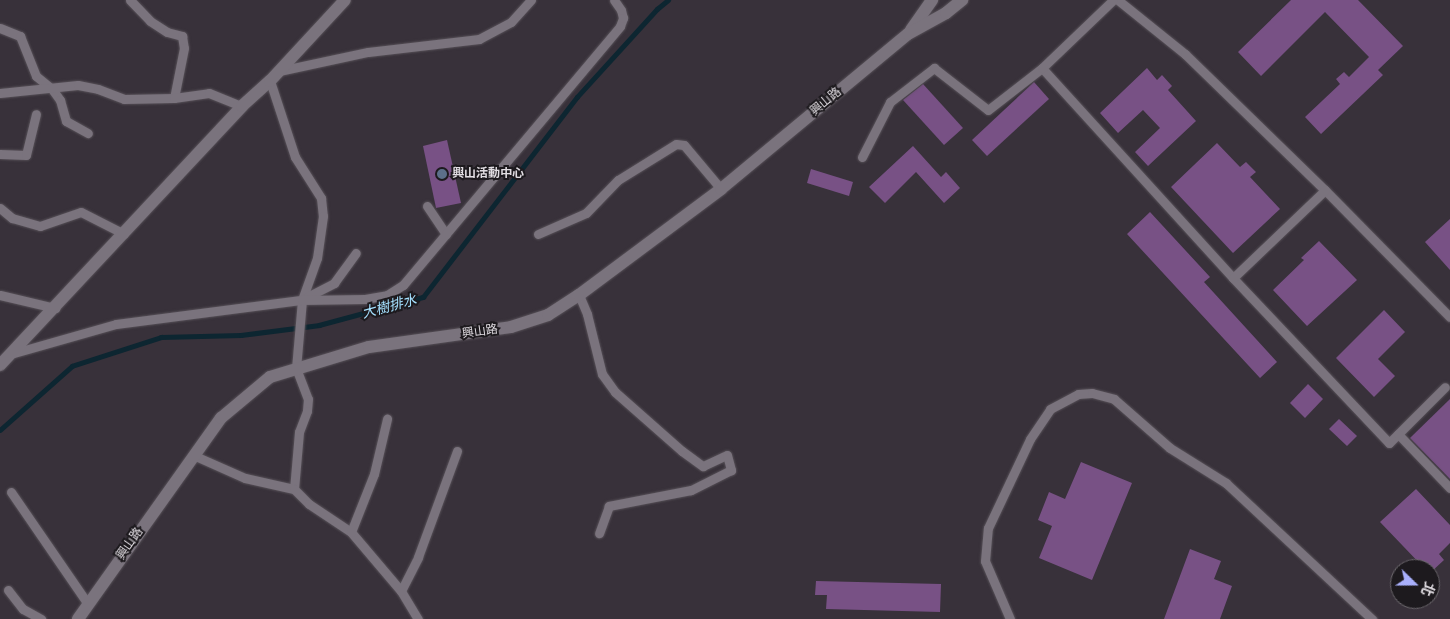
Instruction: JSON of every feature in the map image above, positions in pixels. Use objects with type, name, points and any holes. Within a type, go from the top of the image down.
[{"type":"main road","points":[[0,365],[14,353],[242,106],[280,71],[345,0]]},
{"type":"main road","points":[[908,34],[932,0]]},
{"type":"main road","points":[[908,34],[946,13],[962,0]]},
{"type":"main road","name":"興山路","points":[[78,619],[221,418],[270,377],[369,347],[511,327],[548,315],[579,295],[721,188],[908,34]]},
{"type":"lane","points":[[130,0],[150,22],[167,32],[182,36],[184,48],[174,98]]},
{"type":"lane","points":[[280,71],[368,52],[478,39],[512,22],[531,0]]},
{"type":"lane","points":[[14,353],[116,324],[302,300],[365,299],[387,295],[403,285],[620,26],[623,18],[621,10],[614,0]]},
{"type":"lane","points":[[862,157],[890,102],[934,68],[988,110],[1042,68],[1113,0]]},
{"type":"lane","points":[[1118,0],[1185,54],[1325,190],[1450,317]]},
{"type":"lane","points":[[0,28],[20,36],[36,76],[52,89],[60,100],[66,121],[88,133]]},
{"type":"lane","points":[[1042,68],[1232,278],[1389,443],[1445,387]]},
{"type":"lane","points":[[270,81],[295,158],[321,198],[323,216],[317,258],[302,300],[296,368],[308,399],[307,411],[299,432],[294,489]]},
{"type":"lane","points":[[0,93],[78,85],[124,99],[174,98],[210,93],[242,106]]},
{"type":"lane","points":[[0,154],[26,155],[36,114]]},
{"type":"lane","points":[[538,234],[586,213],[618,180],[676,144],[684,145],[721,188]]},
{"type":"lane","points":[[1232,278],[1325,190]]},
{"type":"lane","points":[[426,206],[446,234]]},
{"type":"lane","points":[[0,208],[12,218],[40,226],[81,212],[124,234]]},
{"type":"lane","points":[[302,300],[334,283],[356,253]]},
{"type":"lane","points":[[579,295],[587,314],[602,374],[615,392],[682,452],[703,466],[727,455],[731,470],[692,490],[609,506],[599,533]]},
{"type":"lane","points":[[0,296],[55,308]]},
{"type":"lane","points":[[1010,619],[985,561],[988,528],[1030,439],[1050,409],[1078,394],[1092,393],[1114,399],[1170,448],[1226,483],[1372,619]]},
{"type":"lane","points":[[351,532],[374,474],[387,419]]},
{"type":"lane","points":[[1398,434],[1450,488]]},
{"type":"lane","points":[[401,591],[418,557],[457,451]]},
{"type":"lane","points":[[193,455],[245,478],[294,489],[309,504],[351,532],[401,591],[418,619]]},
{"type":"lane","points":[[11,492],[88,604]]},
{"type":"lane","points":[[8,590],[23,609],[41,619]]},
{"type":"building","points":[[1291,0],[1358,0],[1403,46],[1378,70],[1383,75],[1321,134],[1305,117],[1340,84],[1336,79],[1344,72],[1349,77],[1369,57],[1325,12],[1261,76],[1238,52]]},
{"type":"building","points":[[1147,68],[1157,80],[1162,75],[1172,86],[1168,90],[1196,121],[1148,166],[1135,152],[1160,128],[1143,110],[1118,133],[1100,113]]},
{"type":"building","points":[[1034,82],[1049,99],[987,156],[972,140]]},
{"type":"building","points":[[923,84],[963,128],[944,145],[903,100]]},
{"type":"building","name":"興山活動中心","points":[[447,140],[461,203],[436,208],[423,146]]},
{"type":"building","points":[[1217,143],[1240,167],[1246,162],[1256,172],[1250,177],[1280,209],[1233,253],[1171,187]]},
{"type":"building","points":[[913,146],[941,177],[946,172],[960,188],[944,203],[916,172],[885,203],[869,187]]},
{"type":"building","points":[[811,169],[853,182],[849,196],[807,183]]},
{"type":"building","points":[[1150,212],[1210,277],[1204,282],[1277,362],[1260,378],[1127,234]]},
{"type":"building","points":[[1450,219],[1450,270],[1425,242]]},
{"type":"building","points":[[1319,241],[1357,280],[1307,326],[1273,290],[1304,260],[1301,258]]},
{"type":"building","points":[[1384,310],[1405,332],[1378,359],[1395,376],[1374,397],[1336,358]]},
{"type":"building","points":[[1308,384],[1323,399],[1305,418],[1290,403]]},
{"type":"building","points":[[1450,399],[1450,479],[1410,438]]},
{"type":"building","points":[[1339,419],[1357,436],[1347,446],[1329,429]]},
{"type":"building","points":[[1081,462],[1132,483],[1092,580],[1039,558],[1052,526],[1038,520],[1049,492],[1065,499]]},
{"type":"building","points":[[1416,489],[1450,525],[1450,543],[1439,554],[1444,560],[1440,564],[1440,559],[1415,559],[1380,522]]},
{"type":"building","points":[[1190,549],[1221,561],[1214,579],[1232,586],[1220,619],[1164,619]]},
{"type":"building","points":[[816,581],[941,584],[940,612],[826,609],[827,595],[815,595]]},
{"type":"waterway","name":"大樹排水","points":[[0,430],[72,366],[161,337],[241,335],[319,325],[423,297],[577,97],[657,9],[668,0]]},
{"type":"place","name":"興山活動中心","points":[[442,174]]}]
